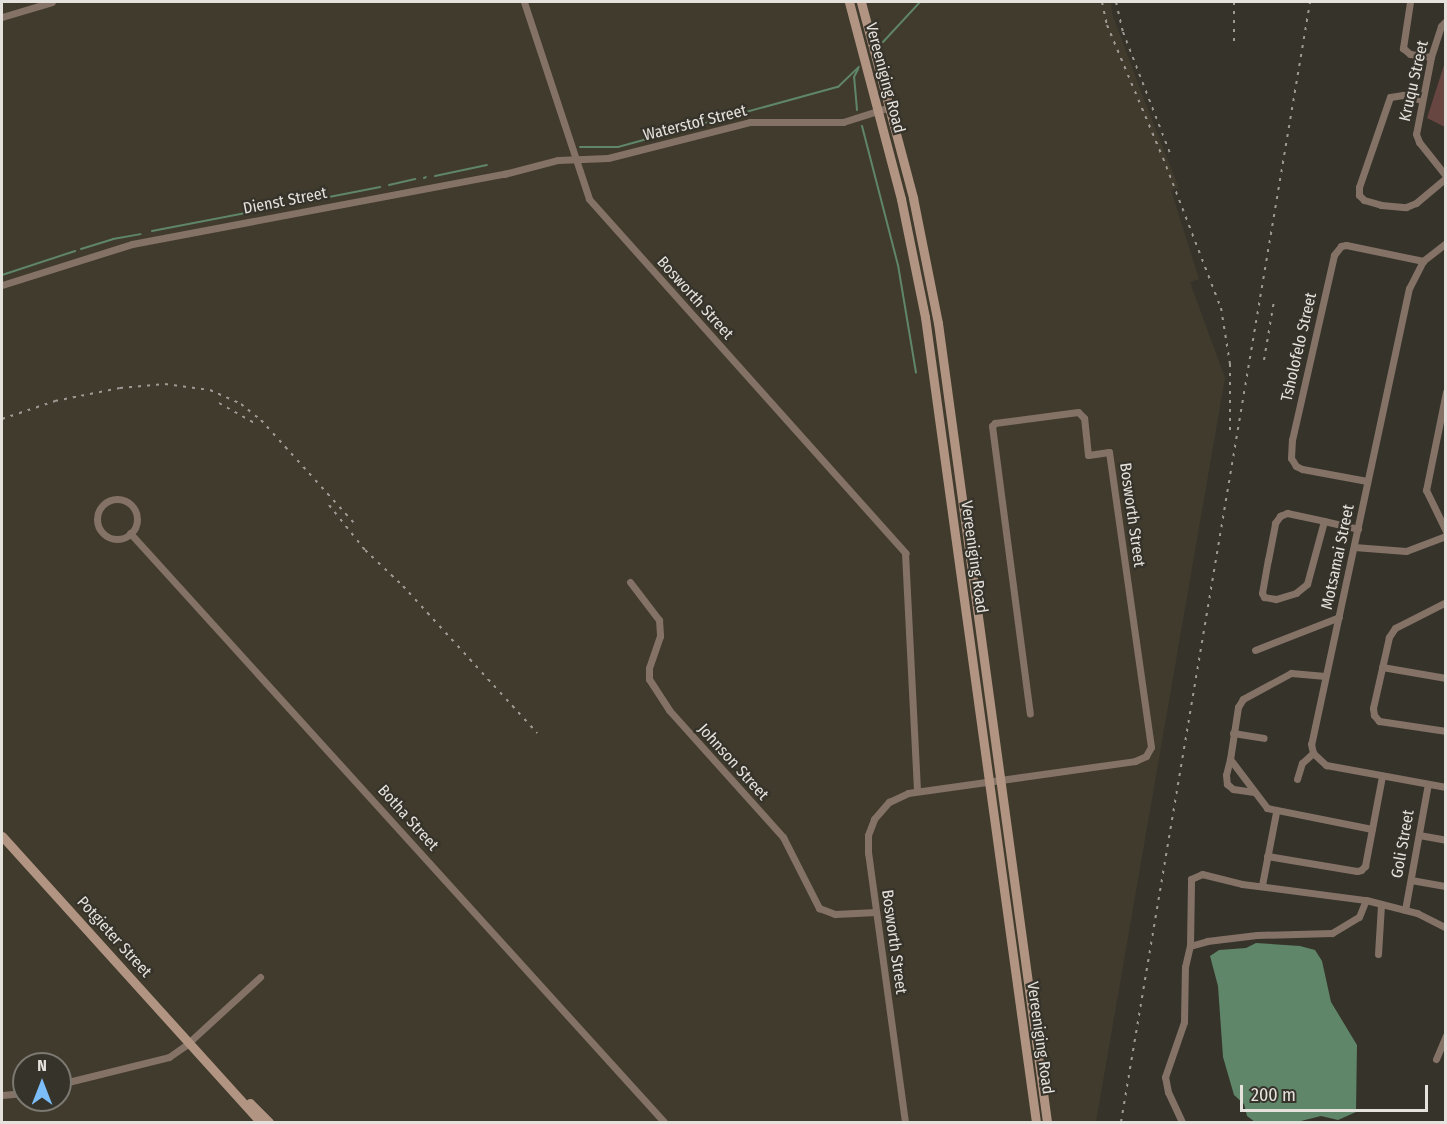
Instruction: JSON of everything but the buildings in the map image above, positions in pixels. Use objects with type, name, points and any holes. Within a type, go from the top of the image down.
[{"type":"main road","name":"Vereeniging Road","points":[[849,2],[903,208],[931,358],[1036,1122]]},
{"type":"main road","name":"Vereeniging Road","points":[[861,2],[913,198],[938,323],[1047,1122]]},
{"type":"main road","name":"Potgieter Street","points":[[2,836],[260,1121]]},
{"type":"street","points":[[2,17],[52,2]]},
{"type":"street","name":"Bosworth Street","points":[[524,2],[589,200],[902,546],[908,560],[917,790]]},
{"type":"street","points":[[1410,2],[1403,48],[1410,54],[1431,57]]},
{"type":"street","name":"Kruqu Street","points":[[1446,21],[1441,26],[1431,57],[1416,134],[1419,142],[1446,177]]},
{"type":"street","points":[[1422,100],[1403,95],[1390,97],[1359,187],[1359,195],[1364,200],[1381,205],[1406,207],[1416,203],[1446,177]]},
{"type":"street","name":"Waterstof Street","points":[[576,158],[608,158],[750,122],[843,122],[890,107]]},
{"type":"street","name":"Dienst Street","points":[[2,285],[132,244],[504,174],[558,160],[576,158]]},
{"type":"street","name":"Motsamai Street","points":[[1313,753],[1311,744],[1325,676],[1409,288],[1423,261],[1446,243]]},
{"type":"street","name":"Tsholofelo Street","points":[[1367,481],[1302,469],[1296,466],[1291,458],[1292,441],[1334,255],[1341,246],[1346,245],[1423,261]]},
{"type":"street","points":[[1354,547],[1406,551],[1446,533],[1426,490],[1446,392]]},
{"type":"street","name":"Bosworth Street","points":[[905,1122],[868,853],[871,826],[889,802],[917,790],[1136,760],[1146,756],[1150,747],[1109,452],[1088,454],[1084,418],[1075,412],[995,423],[992,426],[1030,713]]},
{"type":"street","points":[[120,500],[131,506],[136,523],[130,533],[113,538],[102,533],[97,516],[103,505],[120,500]]},
{"type":"street","points":[[1324,521],[1307,584],[1296,593],[1276,599],[1264,597],[1262,593],[1278,519],[1287,513],[1324,521],[1358,529]]},
{"type":"street","name":"Botha Street","points":[[130,533],[664,1122]]},
{"type":"street","name":"Johnson Street","points":[[630,582],[658,620],[660,636],[649,668],[649,679],[669,710],[783,837],[819,908],[835,914],[876,912]]},
{"type":"street","points":[[1446,603],[1395,628],[1389,637],[1373,708],[1376,718],[1446,731]]},
{"type":"street","points":[[1255,650],[1339,617]]},
{"type":"street","points":[[1382,666],[1446,678]]},
{"type":"street","points":[[1254,792],[1233,789],[1227,784],[1226,775],[1238,707],[1248,695],[1291,673],[1325,676]]},
{"type":"street","points":[[1233,733],[1264,738]]},
{"type":"street","points":[[1297,779],[1302,763],[1313,753],[1326,765],[1446,787]]},
{"type":"street","points":[[1230,759],[1263,804],[1276,812],[1372,829]]},
{"type":"street","points":[[1267,856],[1357,871],[1365,866],[1382,776]]},
{"type":"street","name":"Goli Street","points":[[1405,910],[1428,784]]},
{"type":"street","points":[[1262,885],[1276,812]]},
{"type":"street","points":[[1419,835],[1446,840]]},
{"type":"street","points":[[1182,1122],[1168,1092],[1165,1077],[1184,1022],[1185,967],[1190,945],[1190,900],[1193,876],[1202,874],[1366,900],[1405,910],[1446,928]]},
{"type":"street","points":[[1411,880],[1446,886]]},
{"type":"street","points":[[1190,945],[1257,935],[1328,934],[1355,920],[1364,910],[1366,900]]},
{"type":"street","points":[[1378,954],[1381,905]]},
{"type":"street","points":[[72,1081],[164,1060],[180,1051],[260,977]]},
{"type":"street","points":[[1436,1059],[1446,1035]]},
{"type":"shaded area","points":[[2,2],[1111,2],[1112,13],[1179,188],[1171,190],[1199,279],[1190,282],[1225,378],[1096,1122],[2,1122]]},
{"type":"shaded area","points":[[1445,62],[1446,127],[1427,118]]},
{"type":"shaded area","points":[[1256,943],[1300,946],[1315,950],[1322,961],[1331,1002],[1357,1045],[1356,1112],[1338,1120],[1321,1116],[1297,1122],[1255,1122],[1247,1116],[1244,1104],[1234,1095],[1223,1057],[1218,986],[1210,956],[1219,950],[1246,948]]},
{"type":"waterway","points":[[883,42],[920,2]]},
{"type":"waterway","points":[[580,147],[618,147],[838,87],[859,67]]},
{"type":"waterway","points":[[857,110],[854,77],[858,69]]},
{"type":"waterway","points":[[862,126],[898,265],[916,373]]},
{"type":"waterway","points":[[435,176],[487,165]]},
{"type":"waterway","points":[[389,185],[415,179]]},
{"type":"waterway","points":[[288,205],[380,187]]},
{"type":"waterway","points":[[152,231],[277,207]]},
{"type":"waterway","points":[[81,249],[113,239],[141,234]]},
{"type":"waterway","points":[[2,275],[75,251]]},
{"type":"railway","points":[[1102,2],[1107,25],[1163,158],[1221,308],[1230,364],[1230,432]]},
{"type":"railway","points":[[1116,2],[1123,32],[1171,156]]},
{"type":"railway","points":[[1234,2],[1234,41]]},
{"type":"railway","points":[[1121,1122],[1310,2]]},
{"type":"railway","points":[[1264,360],[1274,301]]},
{"type":"railway","points":[[2,419],[55,401],[120,388],[165,384],[210,390],[241,404],[261,420],[355,524]]},
{"type":"railway","points":[[219,403],[256,424]]},
{"type":"railway","points":[[329,505],[365,550],[403,586],[537,733]]}]
